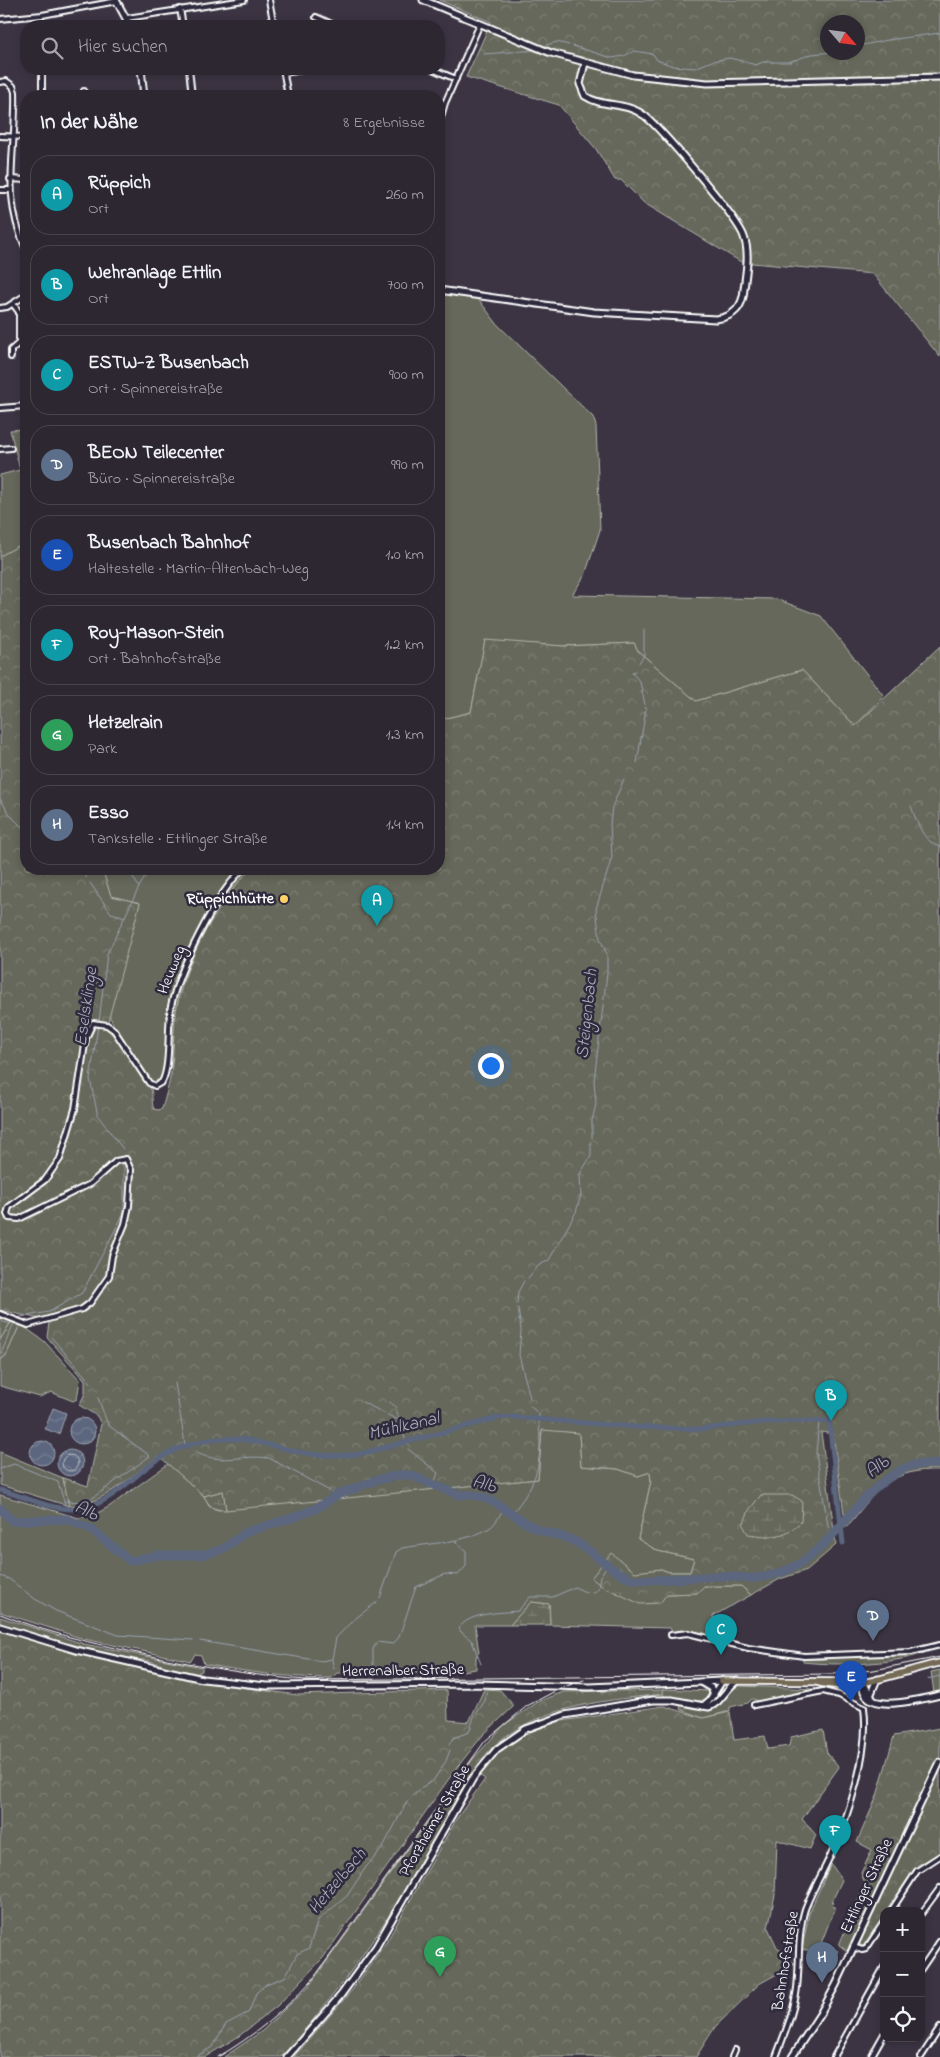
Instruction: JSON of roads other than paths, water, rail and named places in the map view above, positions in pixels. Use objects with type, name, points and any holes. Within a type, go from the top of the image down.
[{"type":"main road","points":[[116,0],[127,18]]},
{"type":"main road","points":[[423,0],[551,52],[633,75],[707,83],[940,77]]},
{"type":"main road","points":[[445,291],[580,310],[716,319],[731,315],[740,306],[744,294],[747,246],[738,224],[646,117],[623,105],[599,102],[585,96],[580,84],[585,63]]},
{"type":"main road","points":[[142,75],[143,90]]},
{"type":"main road","name":"Herrenalber Straße","points":[[0,1626],[76,1650],[194,1677],[267,1686],[485,1684],[590,1687],[722,1681],[813,1682],[840,1686],[856,1685],[940,1663]]},
{"type":"main road","points":[[872,1699],[878,1678]]},
{"type":"main road","points":[[722,1681],[725,1691]]},
{"type":"main road","points":[[702,1706],[714,1695],[722,1681]]},
{"type":"main road","points":[[702,1706],[714,1705],[736,1681]]},
{"type":"main road","points":[[700,1682],[711,1688],[714,1695]]},
{"type":"main road","points":[[863,1682],[872,1699],[885,1704],[940,1695]]},
{"type":"main road","name":"Pforzheimer Straße","points":[[287,2057],[341,1995],[371,1954],[473,1778],[497,1749],[526,1729],[565,1715],[653,1700],[672,1700],[702,1706]]},
{"type":"main road","name":"Ettlinger Straße","points":[[792,2057],[820,2014],[853,1947],[919,1802],[940,1762]]},
{"type":"street","points":[[0,19],[42,15],[116,0]]},
{"type":"street","points":[[127,18],[244,0]]},
{"type":"street","points":[[269,0],[273,20]]},
{"type":"street","points":[[180,10],[182,20]]},
{"type":"street","points":[[316,17],[323,20]]},
{"type":"street","points":[[445,108],[480,24]]},
{"type":"street","points":[[445,74],[456,79]]},
{"type":"street","points":[[42,75],[42,90]]},
{"type":"street","points":[[190,75],[191,90]]},
{"type":"street","points":[[285,75],[287,90]]},
{"type":"street","points":[[0,82],[6,81],[13,86],[15,92],[16,113],[12,136],[9,190],[20,237]]},
{"type":"street","points":[[0,136],[20,136]]},
{"type":"street","points":[[10,179],[20,180]]},
{"type":"street","points":[[0,190],[9,190]]},
{"type":"street","points":[[0,308],[20,299]]},
{"type":"street","points":[[11,357],[11,350],[18,343],[19,312],[12,304]]},
{"type":"street","points":[[0,408],[20,406]]},
{"type":"street","points":[[0,450],[11,448]]},
{"type":"street","name":"Heuweg","points":[[0,1314],[28,1325],[82,1309],[90,1303],[109,1276],[112,1256],[130,1206],[131,1170],[126,1159],[116,1161],[90,1184],[20,1220],[13,1220],[7,1214],[8,1207],[45,1180],[60,1159],[75,1109],[88,1030],[93,1023],[100,1023],[117,1034],[151,1085],[158,1086],[164,1080],[171,1007],[181,976],[223,890],[237,875]]},
{"type":"street","points":[[671,1635],[688,1633],[748,1648],[804,1656],[911,1652],[940,1645]]},
{"type":"street","points":[[754,1705],[823,1691],[836,1694],[864,1708],[872,1699]]},
{"type":"street","name":"Bahnhofstraße","points":[[776,2057],[788,2026],[797,1989],[800,1931],[805,1910],[838,1839],[852,1798],[865,1731],[864,1708]]},
{"type":"street","points":[[894,1907],[917,1871],[940,1856]]},
{"type":"street","points":[[925,1909],[940,1888]]},
{"type":"street","points":[[853,1947],[862,1950],[866,1949],[880,1928]]},
{"type":"street","points":[[925,1963],[940,1941]]},
{"type":"street","points":[[834,2057],[880,1974]]},
{"type":"street","points":[[920,2057],[940,2028]]},
{"type":"street","points":[[872,2057],[880,2042]]},
{"type":"street","points":[[732,2057],[735,2050]]},
{"type":"water","points":[[53,1408],[66,1413],[59,1434],[45,1429]]},
{"type":"water","points":[[82,1418],[91,1422],[95,1431],[91,1440],[82,1444],[73,1440],[69,1431],[73,1422]]},
{"type":"water","points":[[42,1441],[51,1444],[54,1453],[51,1462],[42,1465],[33,1462],[30,1453],[33,1444]]},
{"type":"water","points":[[70,1450],[79,1454],[83,1463],[79,1472],[70,1476],[61,1472],[57,1463],[61,1454]]},
{"type":"waterway","points":[[865,45],[940,33]]},
{"type":"waterway","points":[[546,45],[557,42],[569,45]]},
{"type":"waterway","points":[[573,46],[612,58],[624,56],[634,51],[653,54],[657,60],[673,66],[695,68],[712,61],[730,58],[756,65],[763,62],[789,62],[820,53]]},
{"type":"waterway","points":[[484,54],[536,50]]},
{"type":"waterway","name":"Steigenbach","points":[[639,663],[644,655],[644,630]]},
{"type":"waterway","name":"Steigenbach","points":[[635,671],[632,673],[640,682],[646,709],[637,763]]},
{"type":"waterway","name":"Steigenbach","points":[[592,1138],[592,1121],[596,1104],[594,1081],[607,973],[607,954],[600,939],[596,909],[612,857],[610,825],[612,807],[624,779]]},
{"type":"waterway","points":[[0,799],[11,816],[20,825]]},
{"type":"waterway","points":[[911,806],[924,836],[940,847]]},
{"type":"waterway","name":"Eselsklinge","points":[[99,1022],[107,954],[139,887],[132,875]]},
{"type":"waterway","points":[[139,887],[146,875]]},
{"type":"waterway","points":[[90,883],[111,913],[125,917]]},
{"type":"waterway","name":"Eselsklinge","points":[[98,1026],[90,1079],[98,1116],[123,1149]]},
{"type":"waterway","name":"Steigenbach","points":[[528,1278],[538,1266],[549,1260],[576,1212],[581,1195],[580,1174],[591,1156],[591,1143]]},
{"type":"waterway","name":"Eselsklinge","points":[[0,1356],[13,1325],[20,1317],[49,1312],[82,1293],[124,1213],[124,1163]]},
{"type":"waterway","name":"Steigenbach","points":[[517,1304],[518,1292],[524,1281]]},
{"type":"waterway","name":"Steigenbach","points":[[518,1308],[521,1330],[519,1355],[530,1398]]},
{"type":"waterway","points":[[0,1321],[11,1324]]},
{"type":"waterway","points":[[51,1337],[93,1385]]},
{"type":"waterway","points":[[175,1383],[185,1444]]},
{"type":"waterway","points":[[65,1501],[83,1502],[91,1499],[150,1456],[108,1425],[98,1398]]},
{"type":"waterway","points":[[362,1402],[400,1421]]},
{"type":"waterway","points":[[389,1402],[395,1406],[405,1439]]},
{"type":"waterway","points":[[530,1406],[539,1414],[539,1424]]},
{"type":"waterway","name":"Mühlkanal","points":[[0,1490],[55,1507],[84,1508],[106,1499],[167,1454],[195,1443],[210,1440],[249,1440],[298,1452],[342,1455],[360,1454],[498,1418],[511,1417],[635,1427],[702,1429],[764,1422],[829,1421],[843,1543]]},
{"type":"waterway","points":[[819,1421],[816,1453],[830,1538]]},
{"type":"waterway","points":[[512,1513],[527,1493],[536,1473],[540,1451],[539,1426]]},
{"type":"waterway","points":[[408,1449],[438,1473],[434,1484]]},
{"type":"waterway","points":[[193,1451],[212,1458],[221,1459],[269,1458],[337,1495]]},
{"type":"waterway","points":[[0,1469],[14,1464],[58,1482],[65,1504]]},
{"type":"waterway","name":"Alb","points":[[0,1508],[12,1521],[66,1519],[91,1529],[130,1561],[159,1555],[202,1555],[223,1549],[246,1532],[295,1517],[317,1508],[337,1495],[377,1480],[410,1475],[459,1495],[470,1495],[490,1500],[537,1529],[576,1542],[617,1572],[633,1579],[651,1580],[720,1576],[754,1578],[780,1573],[801,1563],[819,1549],[883,1482],[903,1469],[916,1465],[940,1464]]},
{"type":"waterway","points":[[380,1598],[396,1552],[402,1548],[448,1542],[481,1532],[493,1525],[504,1508]]},
{"type":"waterway","points":[[373,1669],[373,1649],[377,1642],[393,1644],[399,1637],[416,1587],[445,1574],[458,1575],[466,1566],[466,1551],[454,1540]]},
{"type":"waterway","name":"Hetzelbach","points":[[481,1664],[472,1641],[459,1628],[464,1623],[486,1614],[518,1611],[530,1597],[553,1597],[575,1587],[586,1592],[595,1591],[598,1589],[600,1576],[608,1565]]},
{"type":"waterway","points":[[0,1576],[9,1579],[35,1599],[56,1611],[118,1635],[193,1640]]},
{"type":"waterway","points":[[200,1641],[321,1661],[332,1659],[336,1638],[352,1621],[377,1602]]},
{"type":"waterway","points":[[332,1660],[334,1669]]},
{"type":"waterway","points":[[928,1679],[940,1676]]},
{"type":"waterway","name":"Hetzelbach","points":[[449,1745],[453,1738],[469,1732],[474,1717],[485,1701],[487,1691]]},
{"type":"waterway","name":"Hetzelbach","points":[[195,2057],[212,2047],[226,2024],[249,2012],[256,1993],[266,1984],[285,1977],[297,1954],[309,1948],[318,1920],[347,1896],[366,1867],[382,1849],[408,1800],[422,1787],[433,1781],[446,1761],[450,1750]]},
{"type":"railway","points":[[0,1614],[65,1636],[132,1652],[241,1672],[306,1680],[834,1674],[874,1670],[940,1657]]},
{"type":"railway","points":[[218,2057],[268,2022],[313,1979],[485,1741],[527,1706],[561,1688],[584,1680]]},
{"type":"place","name":"Rüppichhütte","points":[[284,899]]},
{"type":"place","name":"Rüppich","points":[[377,926]]},
{"type":"place","name":"Wehranlage Ettlin","points":[[831,1421]]},
{"type":"place","name":"BEON Teilecenter","points":[[873,1641]]},
{"type":"place","name":"ESTW-Z Busenbach","points":[[721,1655]]},
{"type":"place","name":"Busenbach Bahnhof","points":[[851,1702]]},
{"type":"place","name":"Roy-Mason-Stein","points":[[835,1856]]},
{"type":"place","name":"Hetzelrain","points":[[440,1977]]},
{"type":"place","name":"Esso","points":[[822,1983]]}]
